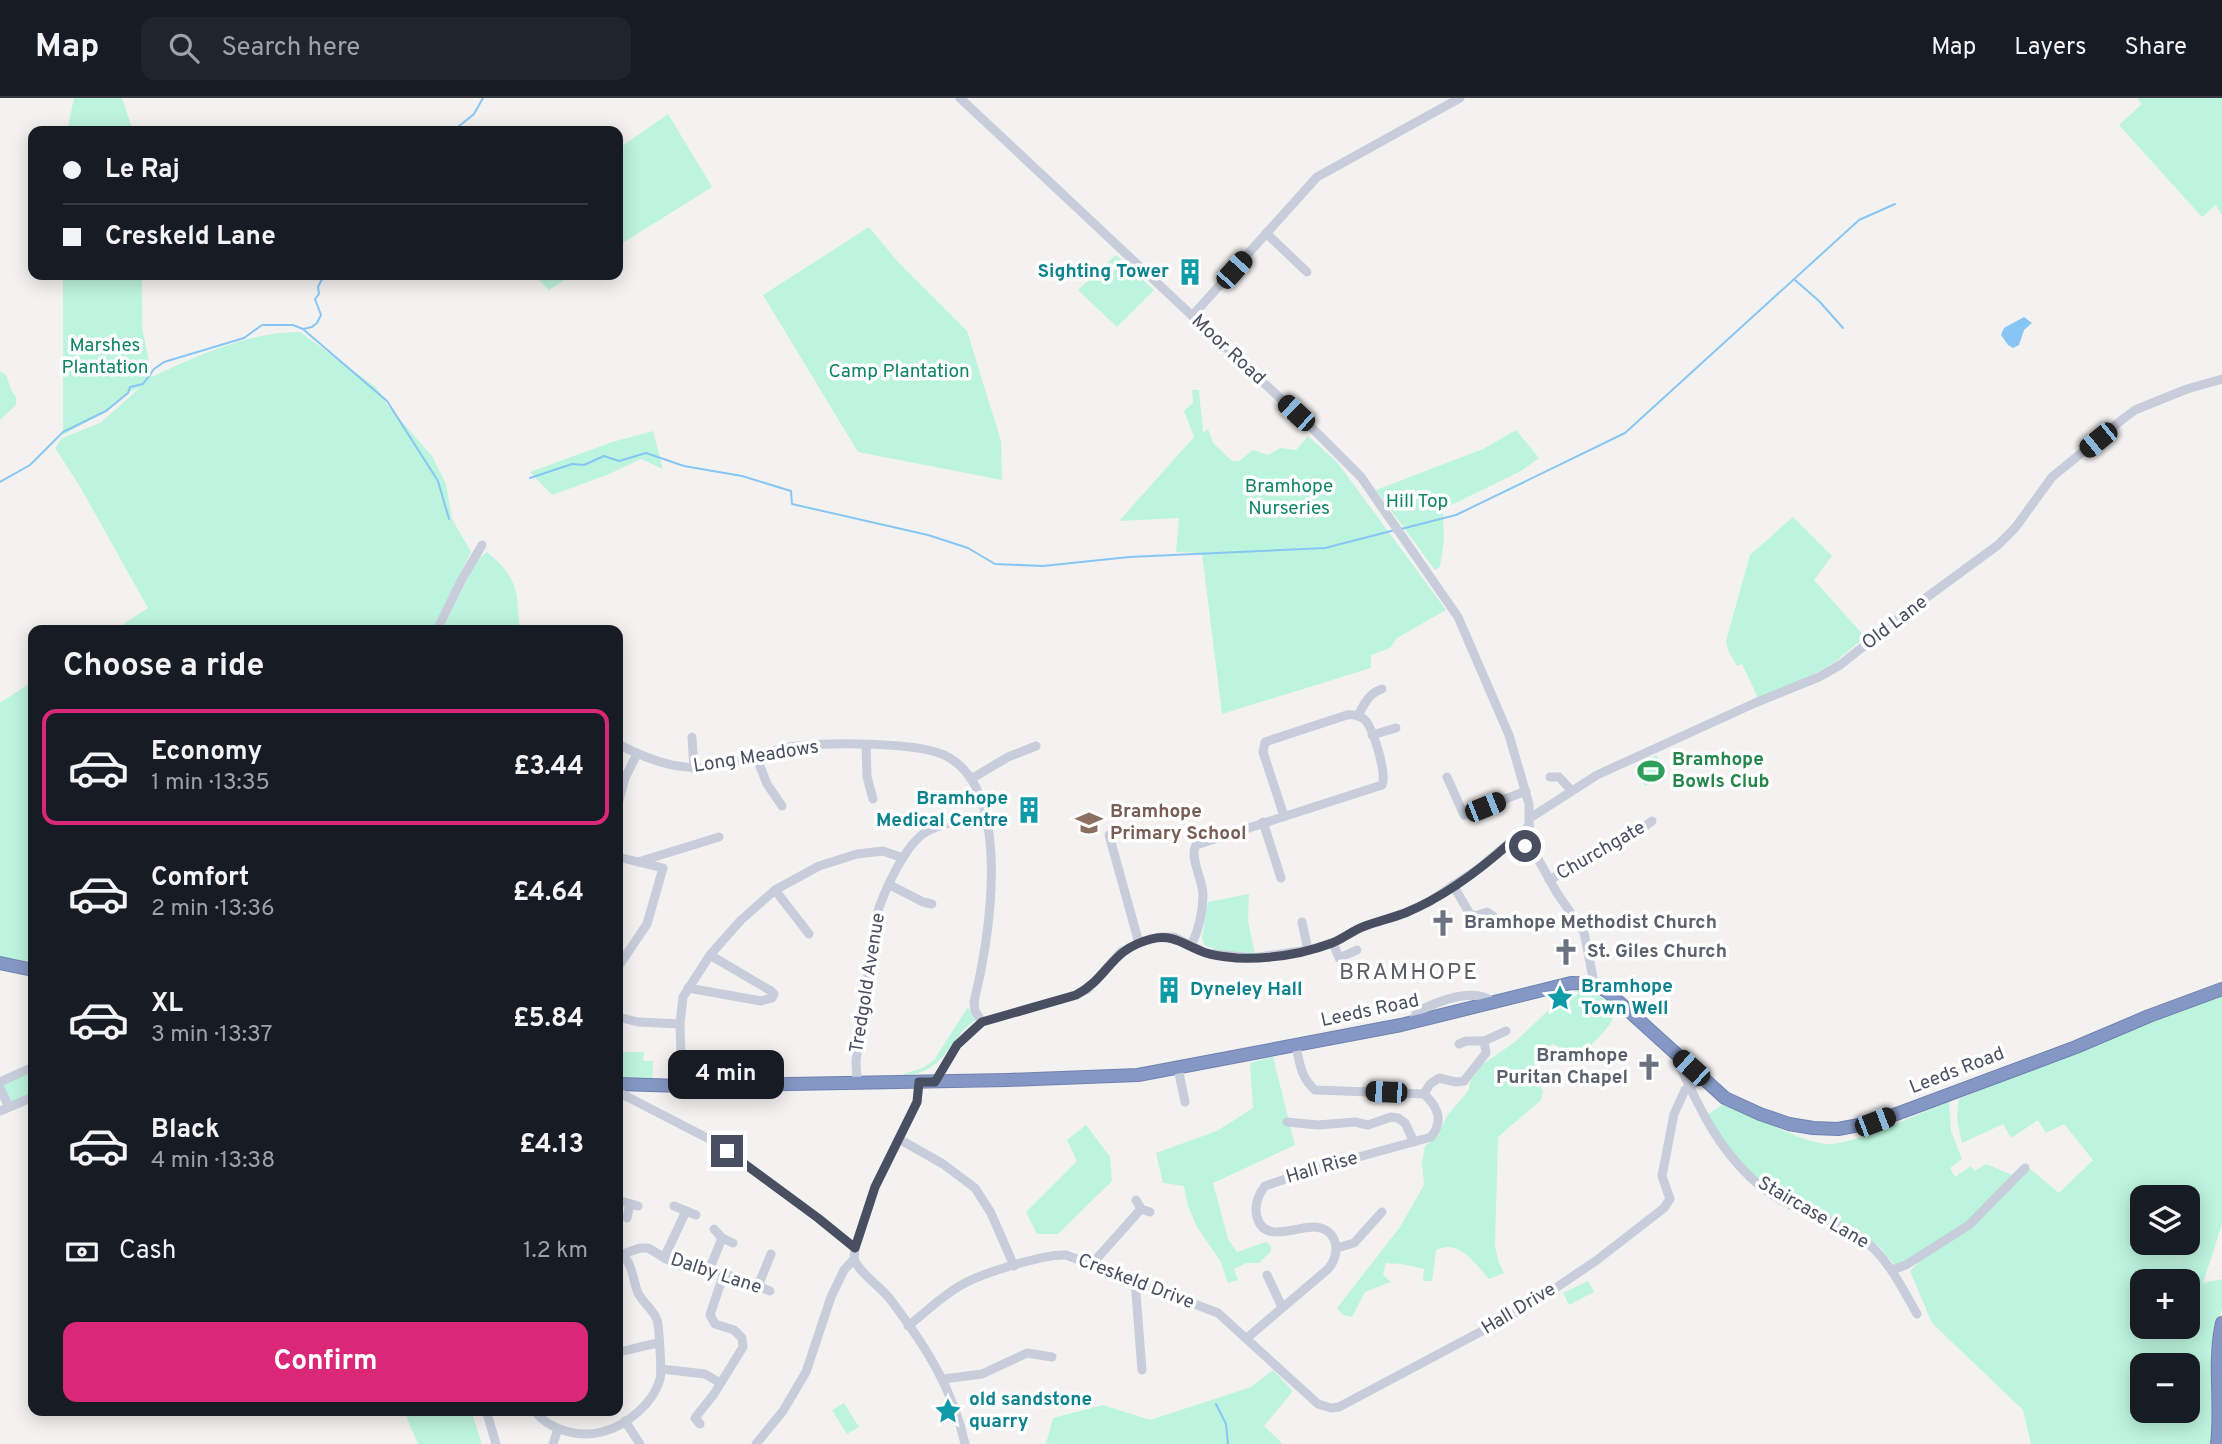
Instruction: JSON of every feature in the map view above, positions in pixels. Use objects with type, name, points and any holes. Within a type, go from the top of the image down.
[{"type":"highway","points":[[0,963],[28,969]]},
{"type":"highway","name":"Leeds Road","points":[[623,1084],[682,1086],[1116,1077],[1296,1047],[1412,1023],[1571,983],[1594,984],[1609,993],[1725,1098],[1790,1124],[1813,1128],[1854,1127],[1875,1122],[2222,989]]},
{"type":"highway","points":[[2217,1444],[2218,1347],[2222,1323]]},
{"type":"street","name":"Moor Road","points":[[960,98],[1314,430],[1369,488],[1458,617],[1509,735],[1526,790],[1533,849],[1549,880],[1584,932],[1594,984]]},
{"type":"street","points":[[1192,316],[1317,177],[1460,98]]},
{"type":"street","points":[[1266,233],[1307,272]]},
{"type":"street","name":"Old Lane","points":[[1139,943],[1160,937],[1174,937],[1206,953],[1252,958],[1308,950],[1333,943],[1362,927],[1427,903],[1478,870],[1511,842],[1529,822],[1571,790],[1840,665],[1998,545],[2015,528],[2052,477],[2135,410],[2187,388],[2222,379]]},
{"type":"street","points":[[439,625],[482,545]]},
{"type":"street","points":[[1358,716],[1368,698],[1382,689]]},
{"type":"street","points":[[1191,946],[1199,923],[1203,897],[1193,850],[1200,842],[1284,816],[1382,785],[1385,775],[1366,721],[1358,716],[1347,715],[1265,742],[1262,746],[1263,752],[1284,816]]},
{"type":"street","points":[[1373,736],[1396,728]]},
{"type":"street","points":[[692,737],[694,769]]},
{"type":"street","points":[[866,746],[867,777],[873,799]]},
{"type":"street","points":[[982,1022],[975,1011],[974,1002],[985,951],[992,874],[989,838],[971,779],[1008,757],[1036,746]]},
{"type":"street","name":"Long Meadows","points":[[623,747],[666,765],[694,769],[729,764],[793,747],[930,749],[951,758],[971,779]]},
{"type":"street","points":[[623,785],[636,754]]},
{"type":"street","points":[[756,756],[767,784],[782,806]]},
{"type":"street","points":[[1447,777],[1464,815],[1526,790]]},
{"type":"street","points":[[1550,777],[1559,777],[1571,790]]},
{"type":"street","name":"Tredgold Avenue","points":[[857,1083],[856,1061],[876,917],[890,885],[903,858],[918,838],[928,831],[984,816]]},
{"type":"street","name":"Churchgate","points":[[1549,880],[1634,835],[1652,821]]},
{"type":"street","points":[[1263,822],[1281,878]]},
{"type":"street","points":[[935,1082],[957,1045],[982,1022],[1076,995],[1088,989],[1121,951],[1139,943],[1109,835]]},
{"type":"street","points":[[638,862],[719,837]]},
{"type":"street","points":[[1511,842],[1533,849]]},
{"type":"street","points":[[682,1086],[680,1024],[683,998],[710,955],[741,920],[775,890],[819,866],[858,854],[883,851],[903,858]]},
{"type":"street","points":[[623,858],[663,867],[647,924],[623,960]]},
{"type":"street","points":[[890,885],[923,902],[933,904]]},
{"type":"street","points":[[1453,885],[1470,914],[1475,916],[1487,912],[1505,925]]},
{"type":"street","points":[[775,890],[809,934]]},
{"type":"street","points":[[1302,922],[1308,950]]},
{"type":"street","points":[[1333,943],[1339,958],[1357,950]]},
{"type":"street","points":[[688,988],[761,1001],[772,998],[774,994],[771,991],[710,955]]},
{"type":"street","points":[[623,1018],[638,1022],[680,1024]]},
{"type":"street","points":[[1458,1044],[1485,1041],[1506,1031]]},
{"type":"street","points":[[1296,1047],[1302,1076],[1315,1090],[1424,1094],[1430,1084],[1439,1078],[1464,1081],[1486,1053],[1485,1041]]},
{"type":"street","name":"Staircase Lane","points":[[1679,1057],[1678,1062],[1707,1123],[1733,1161],[1767,1192],[1858,1236],[1875,1249],[1892,1270],[1917,1314]]},
{"type":"street","points":[[1178,1068],[1185,1102]]},
{"type":"street","points":[[0,1082],[28,1069]]},
{"type":"street","points":[[1689,1086],[1703,1078]]},
{"type":"street","points":[[756,1444],[798,1390],[831,1297],[844,1270],[853,1259],[875,1187],[917,1102],[919,1082]]},
{"type":"street","name":"Hall Drive","points":[[1247,1338],[1314,1401],[1331,1408],[1348,1404],[1529,1306],[1664,1208],[1670,1199],[1662,1175],[1666,1146],[1679,1099],[1689,1086]]},
{"type":"street","points":[[0,1088],[5,1109],[28,1099]]},
{"type":"street","name":"Hall Rise","points":[[1338,1248],[1330,1234],[1316,1227],[1268,1231],[1257,1217],[1256,1204],[1261,1191],[1273,1182],[1431,1137],[1437,1129],[1438,1114],[1434,1103],[1424,1094]]},
{"type":"street","points":[[623,1095],[708,1138],[855,1248]]},
{"type":"street","points":[[1286,1122],[1318,1125],[1355,1122],[1368,1125],[1391,1117],[1398,1118],[1405,1123],[1414,1142]]},
{"type":"street","points":[[899,1139],[943,1164],[975,1188],[991,1213],[1014,1266]]},
{"type":"street","points":[[1892,1270],[1906,1265],[1963,1230],[2025,1168]]},
{"type":"street","points":[[623,1202],[634,1205],[627,1218]]},
{"type":"street","points":[[674,1206],[696,1215]]},
{"type":"street","points":[[1091,1265],[1142,1207]]},
{"type":"street","points":[[664,1258],[686,1211]]},
{"type":"street","points":[[1247,1338],[1328,1269],[1337,1256],[1338,1248],[1354,1243],[1382,1212]]},
{"type":"street","points":[[714,1229],[722,1238],[733,1243]]},
{"type":"street","points":[[710,1268],[722,1238]]},
{"type":"street","name":"Dalby Lane","points":[[623,1252],[648,1248],[677,1265],[710,1268],[770,1291]]},
{"type":"street","points":[[758,1286],[771,1254]]},
{"type":"street","name":"Creskeld Drive","points":[[908,1326],[963,1284],[1058,1254],[1218,1313],[1247,1338]]},
{"type":"street","points":[[538,1416],[542,1421],[558,1429],[598,1433],[625,1421],[650,1401],[661,1378],[657,1320],[639,1294],[633,1273],[623,1256]]},
{"type":"street","points":[[853,1259],[859,1268],[879,1285],[929,1352],[957,1412],[965,1444]]},
{"type":"street","points":[[695,1419],[743,1347],[742,1338],[734,1330],[715,1324],[710,1315],[724,1273]]},
{"type":"street","points":[[1267,1275],[1282,1307]]},
{"type":"street","points":[[1135,1282],[1142,1370]]},
{"type":"street","points":[[623,1352],[641,1345],[659,1343]]},
{"type":"street","points":[[943,1379],[982,1374],[1027,1353],[1052,1357]]},
{"type":"street","points":[[661,1369],[705,1374],[720,1383]]},
{"type":"street","points":[[488,1416],[496,1444]]},
{"type":"street","points":[[625,1421],[640,1444]]},
{"type":"street","points":[[553,1444],[558,1429]]},
{"type":"street","points":[[598,1433],[600,1444]]},
{"type":"green space","points":[[74,98],[122,98],[131,126],[68,126]]},
{"type":"green space","points":[[2137,98],[2222,98],[2222,215],[2216,205],[2202,217],[2119,125],[2142,104]]},
{"type":"green space","points":[[668,114],[712,187],[623,243],[623,146]]},
{"type":"green space","name":"Camp Plantation","points":[[869,227],[898,262],[967,331],[1001,441],[1002,480],[858,452],[763,295]]},
{"type":"green space","points":[[1116,255],[1154,290],[1117,327],[1078,290]]},
{"type":"green space","name":"Marshes Plantation","points":[[63,280],[142,280],[142,327],[152,377],[206,353],[244,340],[300,332],[377,388],[387,405],[432,456],[446,484],[452,519],[471,552],[434,625],[122,625],[148,608],[79,485],[55,448],[62,438],[100,423],[142,386],[128,393],[106,411],[63,435]]},
{"type":"green space","points":[[539,280],[564,280],[549,290]]},
{"type":"green space","points":[[0,371],[6,375],[16,397],[16,405],[0,420]]},
{"type":"green space","name":"Bramhope Nurseries","points":[[1192,390],[1199,390],[1203,433],[1208,429],[1213,443],[1232,461],[1239,461],[1253,450],[1268,455],[1280,448],[1296,450],[1308,436],[1337,462],[1446,610],[1397,638],[1390,648],[1371,655],[1371,668],[1222,714],[1202,553],[1176,552],[1179,518],[1119,521],[1194,437],[1184,411],[1193,403]]},
{"type":"green space","name":"Hill Top","points":[[1516,430],[1539,458],[1521,471],[1443,509],[1444,540],[1440,567],[1435,570],[1376,490],[1483,449]]},
{"type":"green space","points":[[653,431],[663,469],[641,459],[552,495],[530,472],[612,442]]},
{"type":"green space","points":[[1793,517],[1832,556],[1814,580],[1865,637],[1835,662],[1814,674],[1758,698],[1742,664],[1737,666],[1726,641],[1750,555]]},
{"type":"green space","points":[[487,552],[506,570],[514,587],[520,625],[444,625],[477,560]]},
{"type":"green space","points":[[28,684],[28,965],[0,958],[0,703]]},
{"type":"green space","name":"Bramhope Bowls Club","points":[[1656,755],[1667,773],[1645,786],[1635,767]]},
{"type":"green space","points":[[1249,894],[1248,921],[1255,954],[1227,953],[1204,945],[1202,937],[1208,902]]},
{"type":"green space","points":[[1584,990],[1594,992],[1616,1008],[1611,1022],[1594,1042],[1577,1056],[1553,1044],[1537,1059],[1531,1071],[1543,1091],[1541,1100],[1498,1137],[1495,1245],[1504,1273],[1489,1279],[1459,1250],[1444,1247],[1436,1250],[1432,1281],[1423,1281],[1424,1269],[1386,1263],[1383,1275],[1391,1282],[1365,1292],[1352,1317],[1343,1315],[1337,1308],[1400,1227],[1424,1185],[1422,1163],[1425,1146],[1438,1136],[1447,1116],[1469,1090],[1470,1082],[1482,1065],[1516,1041],[1558,1001],[1556,995]]},
{"type":"green space","points":[[2222,992],[2222,1224],[2203,1283],[2222,1279],[2222,1308],[2212,1343],[2216,1417],[2212,1444],[2031,1444],[2023,1410],[1932,1323],[1910,1271],[1925,1256],[1964,1233],[2029,1168],[2059,1193],[2093,1160],[2064,1124],[2046,1133],[2038,1120],[2011,1138],[2003,1124],[1962,1143],[1957,1119],[1959,1099]]},
{"type":"green space","points":[[968,1007],[975,1020],[965,1028],[944,1055],[929,1069],[904,1075],[923,1068],[934,1060]]},
{"type":"green space","points":[[623,1052],[644,1052],[643,1061],[653,1061],[652,1081],[623,1079]]},
{"type":"green space","points":[[1273,1057],[1295,1145],[1213,1183],[1228,1239],[1237,1252],[1266,1242],[1271,1246],[1271,1251],[1259,1263],[1247,1263],[1234,1269],[1238,1280],[1228,1283],[1221,1262],[1197,1227],[1188,1206],[1184,1186],[1163,1183],[1156,1153],[1217,1131],[1253,1108],[1250,1063]]},
{"type":"green space","points":[[28,1072],[28,1095],[11,1103],[4,1084]]},
{"type":"green space","points":[[1949,1101],[1951,1131],[1962,1159],[1950,1168],[1955,1177],[1971,1166],[1974,1171],[1986,1164],[2012,1175],[1964,1227],[1896,1267],[1880,1247],[1863,1236],[1772,1193],[1732,1157],[1707,1115],[1725,1103],[1790,1133],[1826,1144],[1852,1140]]},
{"type":"green space","points":[[1086,1125],[1110,1157],[1112,1181],[1058,1234],[1037,1234],[1026,1212],[1077,1161],[1067,1140]]},
{"type":"green space","points":[[1588,1281],[1594,1292],[1569,1305],[1563,1293]]},
{"type":"green space","points":[[1273,1370],[1293,1391],[1264,1426],[1283,1444],[1046,1444],[1053,1418],[1103,1405],[1150,1420],[1251,1387]]},
{"type":"green space","points":[[844,1403],[859,1427],[847,1434],[832,1410]]},
{"type":"green space","points":[[406,1416],[473,1416],[482,1444],[418,1444]]},
{"type":"water","points":[[2024,317],[2032,323],[2024,330],[2019,345],[2013,348],[2001,335],[2004,328]]},
{"type":"waterway","points":[[459,126],[474,114],[483,98]]},
{"type":"waterway","points":[[1401,529],[1456,515],[1625,433],[1859,220],[1895,204]]},
{"type":"waterway","points":[[0,482],[30,465],[63,432],[106,411],[128,393],[130,387],[143,384],[154,369],[164,362],[244,338],[262,325],[293,325],[303,329],[312,327],[321,315],[315,299],[319,294],[318,287],[322,280]]},
{"type":"waterway","points":[[1795,280],[1819,301],[1843,328]]},
{"type":"waterway","points":[[304,330],[387,401],[438,481],[449,519]]},
{"type":"waterway","points":[[530,478],[572,464],[584,465],[604,456],[619,461],[646,453],[684,466],[742,476],[791,491],[792,504],[928,535],[968,548],[995,564],[1043,566],[1129,557],[1325,548],[1395,530]]},
{"type":"waterway","points":[[1216,1404],[1226,1424],[1228,1444]]},
{"type":"place","name":"Sighting Tower","points":[[1190,272]]},
{"type":"place","name":"Bramhope Bowls Club","points":[[1651,771]]},
{"type":"place","name":"Bramhope Medical Centre","points":[[1029,810]]},
{"type":"place","name":"Bramhope Primary School","points":[[1089,823]]},
{"type":"place","name":"Bramhope Methodist Church","points":[[1443,923]]},
{"type":"place","name":"St. Giles Church","points":[[1566,952]]},
{"type":"place","name":"Dyneley Hall","points":[[1169,990]]},
{"type":"place","name":"Bramhope Town Well","points":[[1560,998]]},
{"type":"place","name":"Bramhope Puritan Chapel","points":[[1649,1067]]},
{"type":"place","name":"old sandstone quarry","points":[[948,1411]]},
{"type":"district","name":"BRAMHOPE","points":[[1409,973]]},
{"type":"route","points":[[727,1151],[855,1248],[875,1187],[917,1102],[919,1082],[935,1082],[957,1045],[982,1022],[1076,995],[1088,989],[1121,951],[1160,937],[1174,937],[1206,953],[1252,958],[1308,950],[1333,943],[1362,927],[1427,903],[1478,870],[1511,842],[1525,846]]}]
